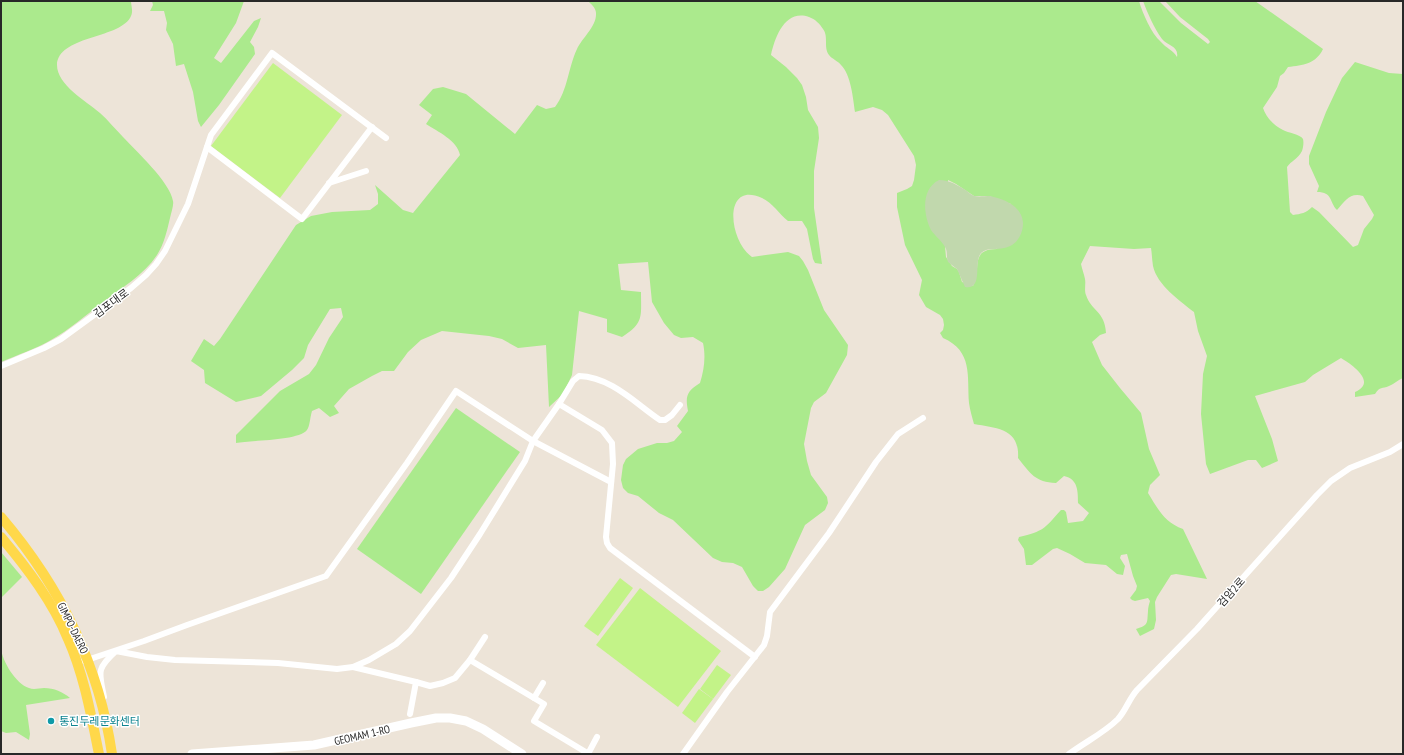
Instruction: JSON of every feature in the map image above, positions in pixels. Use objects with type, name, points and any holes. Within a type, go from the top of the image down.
[{"type":"main road","name":"GIMPO-DAERO","points":[[1,517],[39,566],[69,616],[88,660],[109,732],[112,754]]},
{"type":"main road","name":"GIMPO-DAERO","points":[[1,537],[29,572],[45,596],[68,638],[84,688],[99,754]]},
{"type":"street","name":"김포대로","points":[[1,366],[44,348],[61,339],[131,288],[146,275],[165,251],[188,204],[211,135],[272,53],[372,127]]},
{"type":"street","points":[[207,147],[302,219],[372,127],[386,138]]},
{"type":"street","points":[[329,184],[366,171]]},
{"type":"street","points":[[116,651],[147,657],[175,660],[270,663],[337,670],[354,667],[396,644],[410,631],[451,578],[525,461],[533,441],[579,376],[586,376],[615,387],[660,420],[665,420],[672,415],[680,405]]},
{"type":"street","points":[[77,663],[116,651],[326,576],[407,463],[456,391],[533,441],[611,482]]},
{"type":"street","points":[[559,404],[602,430],[612,443],[613,452],[606,537],[610,548],[755,657]]},
{"type":"street","points":[[683,754],[727,692],[764,645],[767,636],[770,612],[816,553],[885,451],[898,434],[923,418]]},
{"type":"street","name":"검암2로","points":[[1069,754],[1106,729],[1119,718],[1130,697],[1197,629],[1331,481],[1359,464],[1383,455],[1403,444]]},
{"type":"street","points":[[354,667],[430,686],[455,678],[470,660],[485,637]]},
{"type":"street","points":[[109,732],[100,678],[104,662],[116,651]]},
{"type":"street","points":[[470,660],[544,704],[534,721],[585,753],[597,737]]},
{"type":"street","points":[[410,714],[416,682]]},
{"type":"street","points":[[534,698],[543,683]]},
{"type":"street","name":"GEOMAM 1-RO","points":[[192,754],[314,745],[411,723],[442,718],[466,721],[483,729],[522,754]]},
{"type":"green space","points":[[1,1],[131,1],[131,16],[123,25],[67,48],[60,56],[57,65],[58,72],[67,86],[103,116],[152,167],[171,193],[173,203],[162,246],[146,269],[58,336],[39,346],[1,362]]},
{"type":"green space","points":[[152,1],[244,1],[236,23],[214,58],[221,63],[254,21],[261,18],[250,42],[254,47],[255,54],[219,105],[201,127],[198,121],[193,92],[184,64],[176,66],[173,44],[166,30],[167,23],[164,11],[150,11],[153,5]]},
{"type":"green space","points":[[588,1],[1139,1],[1154,34],[1177,57],[1175,48],[1164,41],[1156,30],[1143,1],[1159,1],[1181,23],[1208,44],[1210,42],[1208,39],[1180,17],[1165,1],[1255,1],[1323,49],[1313,61],[1288,67],[1280,76],[1277,87],[1263,108],[1268,118],[1276,126],[1303,139],[1302,151],[1299,156],[1287,167],[1290,212],[1293,215],[1298,214],[1305,212],[1312,207],[1319,212],[1353,247],[1358,245],[1364,229],[1374,215],[1363,196],[1351,196],[1337,210],[1326,194],[1317,192],[1319,186],[1309,164],[1309,156],[1326,112],[1342,78],[1355,62],[1389,73],[1403,74],[1403,378],[1387,387],[1380,389],[1375,394],[1355,397],[1355,392],[1361,388],[1364,383],[1363,378],[1351,364],[1341,358],[1313,375],[1305,382],[1255,396],[1272,439],[1278,461],[1262,468],[1256,460],[1248,460],[1210,474],[1206,464],[1201,414],[1203,374],[1207,356],[1198,331],[1194,312],[1182,303],[1159,280],[1153,266],[1151,248],[1134,249],[1090,246],[1081,264],[1085,279],[1085,293],[1091,305],[1101,316],[1106,333],[1100,335],[1092,342],[1102,365],[1141,413],[1149,449],[1160,475],[1150,485],[1148,493],[1158,510],[1166,519],[1183,529],[1207,579],[1176,574],[1171,575],[1155,602],[1156,620],[1154,629],[1140,636],[1136,629],[1145,625],[1146,623],[1150,601],[1148,598],[1135,601],[1130,598],[1137,586],[1127,554],[1121,555],[1120,558],[1125,566],[1123,575],[1117,574],[1106,565],[1085,563],[1057,548],[1053,549],[1032,565],[1026,565],[1024,549],[1018,540],[1019,537],[1039,531],[1061,510],[1066,512],[1068,523],[1083,521],[1089,513],[1078,503],[1076,486],[1072,480],[1064,476],[1056,483],[1038,479],[1030,473],[1018,458],[1018,448],[1011,436],[999,429],[974,424],[970,411],[968,374],[964,357],[953,343],[943,338],[940,333],[943,330],[943,319],[940,315],[926,307],[919,295],[922,280],[905,245],[897,207],[897,193],[912,186],[916,165],[914,156],[888,115],[882,110],[873,107],[855,112],[851,87],[847,75],[841,65],[827,52],[825,32],[813,19],[801,16],[794,17],[782,26],[775,40],[771,55],[786,67],[802,85],[808,110],[818,127],[819,138],[814,171],[814,208],[822,264],[815,263],[813,259],[807,229],[802,221],[788,221],[762,198],[749,195],[741,197],[735,204],[733,214],[734,226],[744,249],[752,257],[788,252],[799,256],[808,270],[824,310],[848,345],[847,355],[826,393],[814,402],[811,408],[804,444],[811,475],[827,497],[828,503],[825,510],[805,525],[785,569],[769,587],[763,591],[758,591],[753,586],[742,567],[713,558],[673,520],[659,513],[638,496],[628,493],[623,488],[621,480],[623,465],[626,459],[638,449],[657,443],[674,441],[682,432],[677,426],[688,411],[688,394],[700,383],[703,373],[703,343],[693,337],[681,338],[674,335],[664,323],[652,302],[648,262],[618,264],[621,290],[641,292],[640,319],[634,328],[622,337],[607,332],[607,319],[579,311],[572,375],[563,394],[549,407],[546,345],[518,348],[502,339],[489,336],[442,331],[421,340],[408,352],[394,371],[382,371],[349,389],[334,406],[339,413],[330,417],[319,408],[312,411],[308,428],[302,434],[285,438],[236,443],[236,435],[280,391],[309,374],[316,365],[329,338],[343,317],[341,308],[330,309],[308,345],[304,358],[292,370],[261,396],[236,402],[205,383],[204,370],[191,361],[204,339],[214,346],[220,339],[296,225],[311,216],[332,212],[370,210],[378,204],[378,194],[375,185],[403,210],[413,213],[460,155],[455,145],[451,141],[426,124],[432,115],[419,105],[433,89],[443,87],[466,94],[515,134],[537,105],[546,109],[555,107],[563,93],[577,49],[592,27],[596,18],[596,11]],"holes":[[[948,180],[974,196],[989,196],[1011,204],[997,249],[988,250],[979,256],[973,286],[962,282],[959,272],[952,266],[946,257],[945,246]]]},
{"type":"green space","points":[[273,63],[342,115],[280,198],[211,146]]},
{"type":"green space","points":[[939,180],[953,183],[974,196],[990,196],[1006,201],[1016,208],[1022,217],[1022,232],[1012,245],[1001,249],[986,250],[981,253],[979,257],[976,280],[971,287],[965,287],[957,269],[948,262],[946,249],[928,224],[925,210],[926,196],[933,184]]},
{"type":"green space","points":[[456,408],[520,452],[421,594],[357,549]]},
{"type":"green space","points":[[1,552],[22,577],[1,598]]},
{"type":"green space","points":[[620,578],[633,588],[598,636],[584,626]]},
{"type":"green space","points":[[640,588],[721,651],[678,707],[596,645]]},
{"type":"green space","points":[[1,648],[4,659],[10,671],[24,686],[33,689],[48,688],[61,692],[70,698],[26,705],[30,734],[29,740],[16,732],[6,733],[1,731]]},
{"type":"green space","points":[[717,665],[731,675],[713,699],[700,689]]},
{"type":"green space","points":[[699,689],[713,699],[695,723],[682,713]]},
{"type":"place","name":"통진두레문화센터","points":[[51,721]]}]
